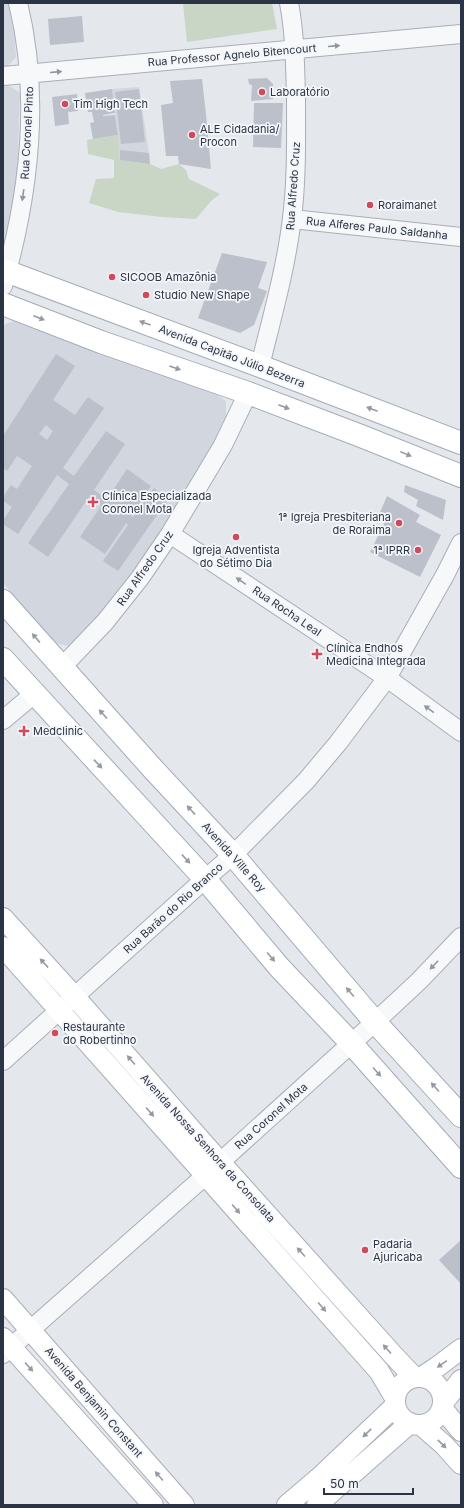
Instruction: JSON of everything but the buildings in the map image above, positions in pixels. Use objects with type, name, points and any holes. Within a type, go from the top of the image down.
[{"type":"main road","name":"Avenida Capitão Júlio Bezerra","points":[[4,276],[260,366],[461,443]]},
{"type":"main road","points":[[3,304],[101,342],[248,393],[461,476]]},
{"type":"main road","name":"Avenida Ville Roy","points":[[3,601],[61,668],[233,855],[376,1022],[461,1116]]},
{"type":"main road","points":[[3,659],[205,879],[280,967],[351,1043],[461,1167]]},
{"type":"main road","name":"Avenida Nossa Senhora da Consolata","points":[[3,918],[394,1356],[418,1377]]},
{"type":"main road","name":"Avenida Nossa Senhora da Consolata","points":[[3,947],[379,1371],[395,1402]]},
{"type":"main road","name":"Avenida Benjamin Constant","points":[[3,1299],[184,1505]]},
{"type":"main road","points":[[6,1346],[153,1505]]},
{"type":"main road","points":[[461,1349],[437,1367],[418,1377],[407,1379],[401,1384],[397,1391],[395,1402],[398,1413],[403,1420],[416,1424],[444,1445],[461,1464]]},
{"type":"main road","points":[[418,1377],[429,1379],[440,1389],[442,1406],[461,1431]]},
{"type":"main road","points":[[317,1505],[416,1424],[428,1423],[434,1419],[461,1380]]},
{"type":"main road","points":[[287,1505],[321,1476],[395,1402]]},
{"type":"street","name":"Rua Coronel Pinto","points":[[4,276],[19,224],[27,162],[29,74],[18,3]]},
{"type":"street","name":"Rua Alfredo Cruz","points":[[260,366],[279,288],[292,219],[297,143],[295,50],[289,3]]},
{"type":"street","name":"Rua Professor Agnelo Bitencourt","points":[[3,76],[461,34]]},
{"type":"street","name":"Rua Alferes Paulo Saldanha","points":[[292,219],[461,237]]},
{"type":"street","name":"Rua Alfredo Cruz","points":[[61,668],[106,622],[140,578],[170,534],[223,445],[248,393]]},
{"type":"street","name":"Rua Rocha Leal","points":[[170,534],[387,678],[461,732]]},
{"type":"street","name":"Rua Barão do Rio Branco","points":[[3,1062],[74,996],[233,855],[306,781],[338,743],[387,678],[445,575],[461,543]]},
{"type":"street","points":[[3,720],[34,694]]},
{"type":"street","name":"Rua Coronel Mota","points":[[6,1346],[30,1330],[206,1176],[351,1043],[376,1022],[419,981],[461,937]]},
{"type":"shaded area","points":[[3,3],[8,3],[14,30],[16,57],[5,69],[3,69]]},
{"type":"shaded area","points":[[3,85],[10,86],[20,93],[17,175],[3,261]]},
{"type":"shaded area","points":[[139,87],[150,164],[120,160],[112,89]]},
{"type":"shaded area","name":"Clínica Especializada Coronel Mota","points":[[16,320],[209,390],[226,401],[226,422],[164,530],[102,617],[72,647],[55,643],[3,583],[3,325]]},
{"type":"green space","points":[[183,3],[272,3],[277,29],[187,42]]},
{"type":"green space","points":[[118,135],[120,160],[150,164],[161,169],[179,164],[186,170],[189,179],[220,194],[211,201],[196,219],[118,212],[89,203],[96,179],[114,178],[114,160],[88,154],[87,140]]},
{"type":"place","name":"Laboratório","points":[[262,92]]},
{"type":"place","name":"Tim High Tech","points":[[65,104]]},
{"type":"place","name":"ALE Cidadania/ Procon","points":[[192,135]]},
{"type":"place","name":"Roraimanet","points":[[370,205]]},
{"type":"place","name":"SICOOB Amazônia","points":[[112,277]]},
{"type":"place","name":"Studio New Shape","points":[[146,295]]},
{"type":"place","name":"Clínica Especializada Coronel Mota","points":[[93,502]]},
{"type":"place","name":"1ª Igreja Presbiteriana de Roraima","points":[[399,523]]},
{"type":"place","name":"Igreja Adventista do Sétimo Dia","points":[[236,537]]},
{"type":"place","name":"1ª IPRR","points":[[418,550]]},
{"type":"place","name":"Clínica Endhos Medicina Integrada","points":[[317,654]]},
{"type":"place","name":"Medclinic","points":[[24,731]]},
{"type":"place","name":"Restaurante do Robertinho","points":[[55,1033]]},
{"type":"place","name":"Padaria Ajuricaba","points":[[365,1250]]}]
